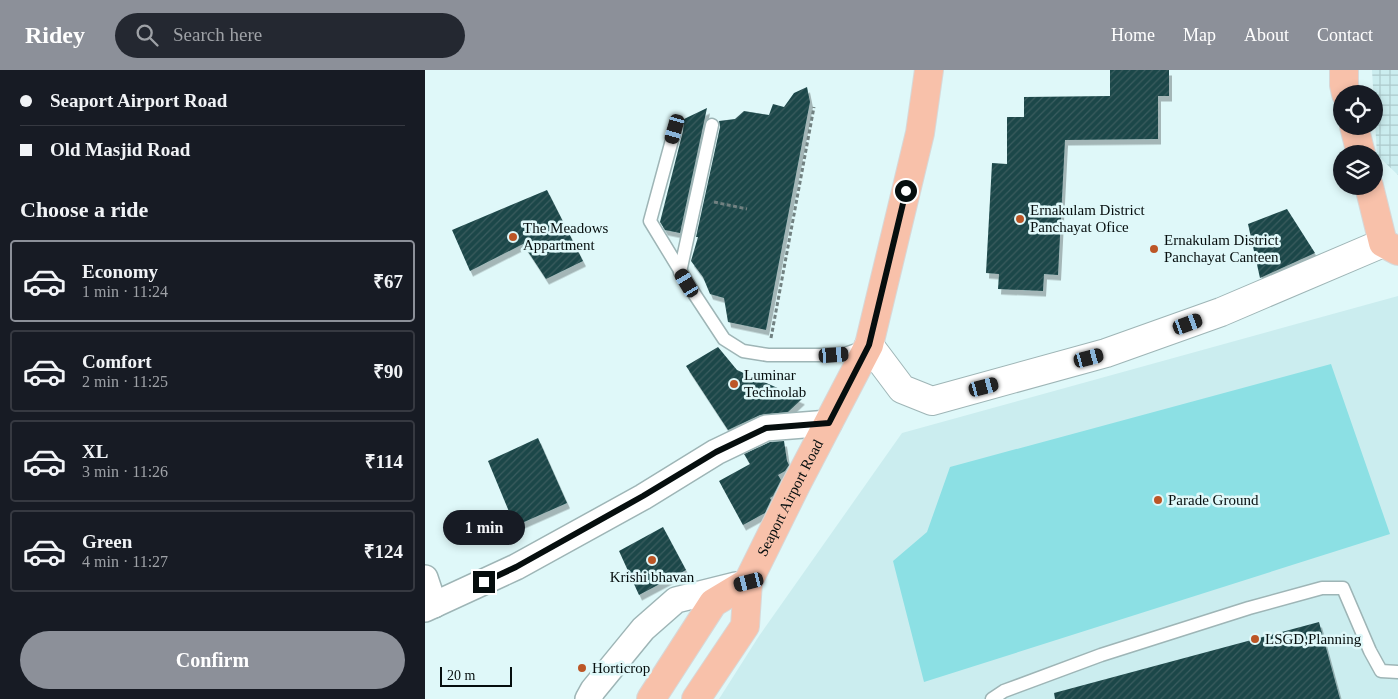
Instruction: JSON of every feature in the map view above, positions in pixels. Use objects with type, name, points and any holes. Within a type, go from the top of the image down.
[{"type":"main road","name":"Seaport Airport Road","points":[[696,699],[745,626],[749,582],[869,345],[920,133],[929,70]]},
{"type":"main road","points":[[1344,70],[1344,85]]},
{"type":"main road","points":[[869,345],[902,389],[932,401],[1106,353],[1221,312],[1391,247],[1372,195]]},
{"type":"main road","points":[[651,699],[713,603],[749,582]]},
{"type":"street","points":[[425,578],[430,607],[516,567],[643,496],[716,452],[766,428],[829,423]]},
{"type":"street","points":[[588,699],[593,690],[643,629],[676,600],[749,582]]},
{"type":"lane","points":[[680,272],[712,125]]},
{"type":"lane","points":[[675,129],[650,221],[724,340],[743,351],[768,355],[823,356],[845,354],[869,345]]},
{"type":"lane","points":[[992,699],[1004,691],[1101,655],[1249,608],[1322,588],[1343,588],[1381,672],[1398,672]]},
{"type":"path","points":[[771,336],[814,107]]},
{"type":"path","points":[[696,198],[747,209]]},
{"type":"shaded area","points":[[1372,70],[1398,70],[1398,175],[1383,161],[1383,145],[1376,145],[1376,135],[1383,135],[1383,85],[1373,85]]},
{"type":"shaded area","points":[[1398,296],[1398,699],[719,699],[759,636],[902,433]]},
{"type":"shaded area","name":"Parade Ground","points":[[1331,364],[1390,534],[924,682],[893,561],[927,532],[950,467]]},
{"type":"building","points":[[1110,70],[1169,70],[1169,96],[1158,96],[1158,139],[1065,140],[1058,275],[1044,274],[1043,291],[998,289],[999,274],[986,273],[992,163],[1007,164],[1007,117],[1024,117],[1024,97],[1110,96]]},
{"type":"building","points":[[807,87],[810,102],[766,330],[728,322],[724,298],[710,294],[703,277],[691,261],[698,237],[696,237],[720,127],[719,121],[735,119],[744,111],[769,115],[773,104],[784,107],[794,93]]},
{"type":"building","points":[[707,108],[680,233],[665,230],[660,222],[683,131],[684,119]]},
{"type":"building","name":"The Meadows Appartment","points":[[547,190],[583,261],[546,279],[523,244],[470,271],[452,230]]},
{"type":"building","points":[[1287,209],[1315,253],[1260,278],[1248,224]]},
{"type":"building","name":"Luminar Technolab","points":[[718,347],[737,370],[802,399],[788,412],[760,415],[728,430],[686,366]]},
{"type":"building","points":[[538,438],[567,503],[515,526],[488,461]]},
{"type":"building","points":[[784,441],[789,465],[785,471],[778,475],[781,480],[773,496],[770,498],[771,500],[765,513],[743,525],[719,481],[750,464],[744,454],[770,442]]},
{"type":"building","name":"Krishi bhavan","points":[[663,527],[686,570],[639,595],[619,551]]},
{"type":"building","points":[[1319,622],[1340,699],[1055,699],[1054,693]]},
{"type":"place","name":"Ernakulam District Panchayat Ofice","points":[[1020,219]]},
{"type":"place","name":"The Meadows Appartment","points":[[513,237]]},
{"type":"place","name":"Ernakulam District Panchayat Canteen","points":[[1154,249]]},
{"type":"place","name":"Luminar Technolab","points":[[734,384]]},
{"type":"place","name":"Parade Ground","points":[[1158,500]]},
{"type":"place","name":"Krishi bhavan","points":[[652,560]]},
{"type":"place","name":"LSGD,Planning","points":[[1255,639]]},
{"type":"place","name":"Horticrop","points":[[582,668]]},
{"type":"route","points":[[484,582],[516,567],[643,496],[716,452],[766,428],[829,423],[869,345],[906,191]]}]
